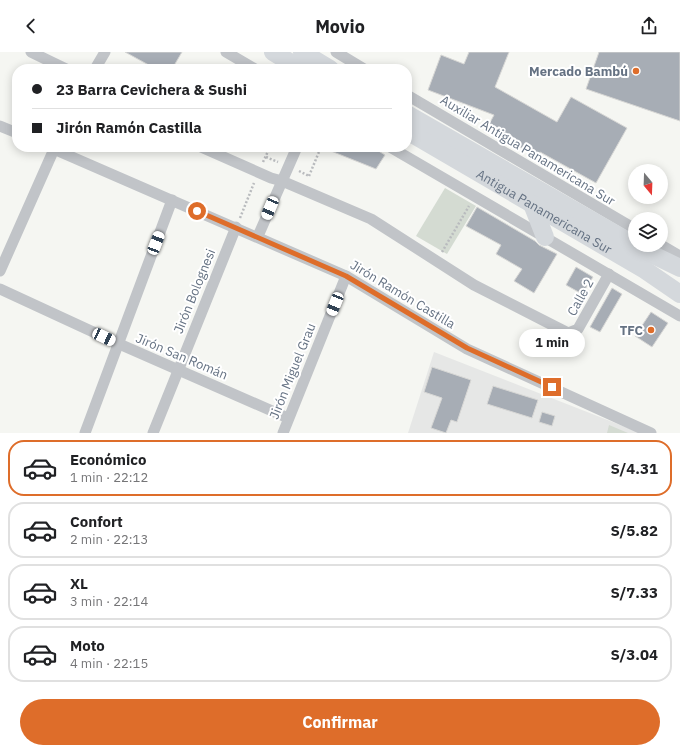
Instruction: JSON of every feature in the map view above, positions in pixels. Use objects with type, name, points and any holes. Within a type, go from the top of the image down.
[{"type":"main road","points":[[273,52],[293,64]]},
{"type":"main road","points":[[302,52],[322,64]]},
{"type":"main road","name":"Antigua Panamericana Sur","points":[[412,117],[647,252],[680,268]]},
{"type":"main road","name":"Antigua Panamericana Sur","points":[[412,134],[645,270],[680,294]]},
{"type":"main road","points":[[532,204],[545,237]]},
{"type":"street","points":[[31,52],[56,64]]},
{"type":"street","points":[[98,64],[105,52]]},
{"type":"street","points":[[226,52],[247,64]]},
{"type":"street","points":[[336,52],[356,64]]},
{"type":"street","name":"Auxiliar Antigua Panamericana Sur","points":[[412,97],[628,225]]},
{"type":"street","points":[[0,126],[12,131]]},
{"type":"street","points":[[0,271],[51,152]]},
{"type":"street","name":"Jirón Ramón Castilla","points":[[62,152],[258,236],[346,276],[467,348],[652,433]]},
{"type":"street","points":[[213,152],[259,173],[282,180],[371,219],[437,261]]},
{"type":"street","points":[[258,236],[295,152]]},
{"type":"street","points":[[399,152],[680,316]]},
{"type":"street","points":[[85,433],[117,343],[172,200]]},
{"type":"street","name":"Jirón Bolognesi","points":[[154,433],[178,369],[236,227]]},
{"type":"street","points":[[668,248],[680,256]]},
{"type":"street","name":"Calle 2","points":[[437,261],[474,285],[568,333],[574,332],[578,329],[609,274]]},
{"type":"street","name":"Jirón Miguel Grau","points":[[283,433],[346,276]]},
{"type":"street","name":"Jirón San Román","points":[[0,289],[117,343],[288,418]]},
{"type":"path","points":[[236,227],[268,152]]},
{"type":"path","points":[[304,190],[319,152]]},
{"type":"path","points":[[437,261],[475,196]]},
{"type":"shaded area","points":[[445,188],[476,206],[447,254],[416,236]]},
{"type":"shaded area","points":[[434,352],[628,428],[639,433],[408,433]]},
{"type":"shaded area","points":[[609,425],[628,433],[607,433]]},
{"type":"building","points":[[125,52],[182,52],[175,64],[147,64]]},
{"type":"building","points":[[469,52],[509,52],[495,87],[557,122],[571,97],[627,128],[596,183],[540,152],[537,157],[487,128],[494,115],[428,90],[441,55],[464,64]]},
{"type":"building","name":"Mercado Bambú","points":[[599,52],[680,52],[680,121],[586,89]]},
{"type":"building","points":[[334,152],[380,152],[385,155],[376,169]]},
{"type":"building","points":[[477,207],[535,241],[539,245],[557,254],[534,293],[514,281],[522,269],[496,254],[501,245],[466,226]]},
{"type":"building","points":[[576,267],[593,277],[582,294],[566,285]]},
{"type":"building","points":[[612,288],[622,294],[600,332],[590,327]]},
{"type":"building","name":"TFC","points":[[651,312],[668,323],[652,347],[635,336]]},
{"type":"building","points":[[432,367],[471,380],[457,422],[451,420],[446,433],[431,428],[442,398],[424,392]]},
{"type":"building","points":[[493,386],[538,400],[532,418],[487,404]]},
{"type":"building","points":[[542,412],[555,416],[552,426],[539,422]]},
{"type":"place","name":"Mercado Bambú","points":[[636,71]]},
{"type":"place","name":"TFC","points":[[651,330]]},
{"type":"route","points":[[197,211],[258,236],[346,276],[467,348],[552,387]]}]
